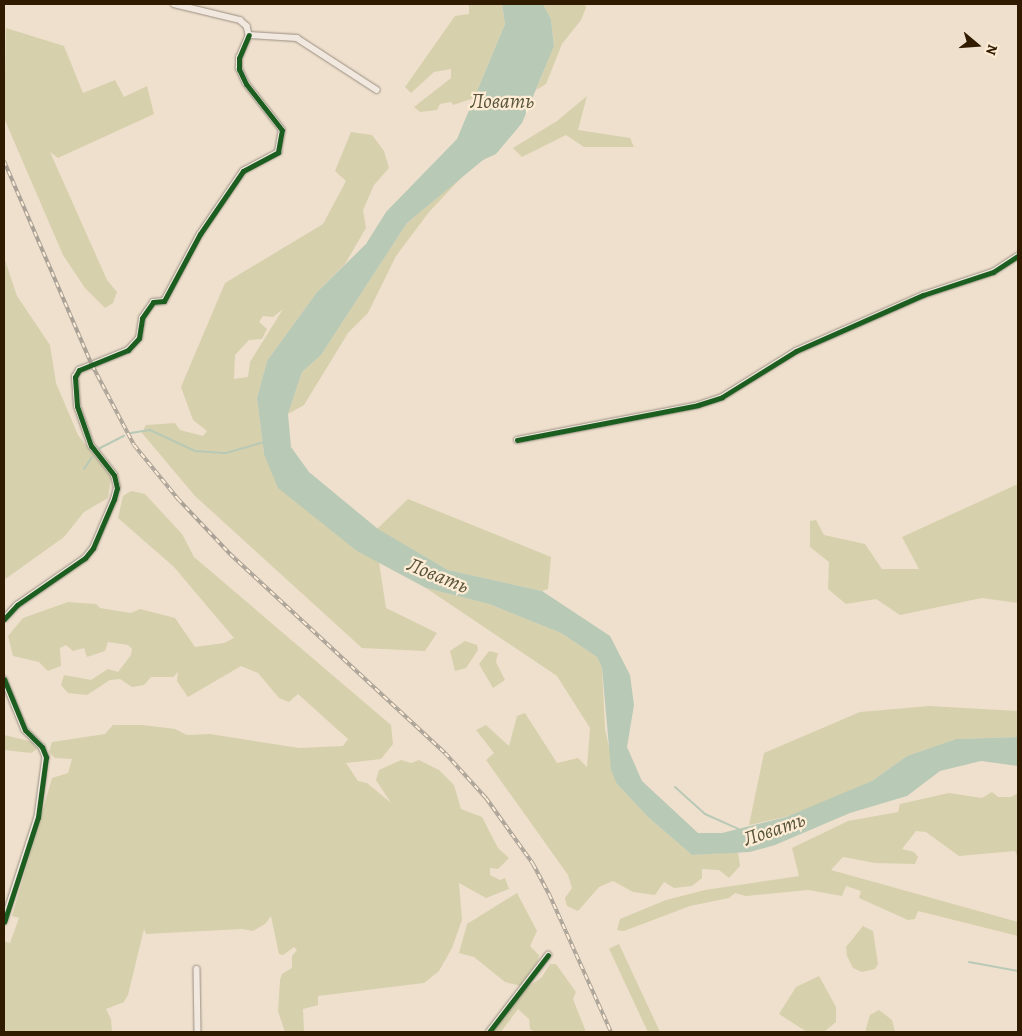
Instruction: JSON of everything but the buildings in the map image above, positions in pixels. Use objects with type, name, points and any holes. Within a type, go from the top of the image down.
[{"type":"street","points":[[4,619],[17,605],[85,558],[93,548],[114,498],[116,488],[114,475],[91,446],[77,406],[75,376],[79,370],[128,350],[139,338],[142,318],[152,302],[164,301],[200,234],[243,171],[278,152],[282,130],[246,84],[239,69],[239,58],[249,35],[247,26],[240,20],[174,4]]},
{"type":"street","points":[[249,35],[297,38],[377,90]]},
{"type":"street","points":[[517,440],[698,405],[722,397],[796,350],[923,295],[993,272],[1018,256]]},
{"type":"street","points":[[4,678],[25,730],[42,747],[46,757],[38,816],[4,922]]},
{"type":"street","points":[[490,1032],[548,954]]},
{"type":"street","points":[[197,969],[198,1032]]},
{"type":"shaded area","points":[[469,4],[502,4],[505,24],[474,98],[453,105],[451,102],[440,104],[437,110],[420,112],[414,107],[451,78],[451,69],[434,72],[411,93],[405,87],[455,16],[469,14]]},
{"type":"shaded area","points":[[543,4],[585,4],[586,8],[581,20],[562,44],[546,84],[536,90],[554,45],[551,19]]},
{"type":"shaded area","points":[[6,28],[64,46],[83,93],[115,80],[124,97],[147,86],[154,114],[58,158],[50,152],[107,280],[117,292],[113,303],[105,308],[85,288],[63,255],[4,118]]},
{"type":"shaded area","points":[[587,96],[578,130],[630,138],[634,147],[584,147],[566,135],[522,157],[513,148],[557,121]]},
{"type":"shaded area","points":[[351,132],[372,135],[384,151],[389,168],[374,185],[363,210],[366,228],[345,264],[317,292],[267,361],[257,398],[264,454],[357,551],[379,562],[386,608],[437,633],[425,651],[362,648],[195,496],[142,433],[146,425],[175,423],[180,430],[203,436],[207,431],[193,420],[181,387],[225,283],[323,224],[346,181],[335,171]],"holes":[[[283,309],[250,362],[248,377],[234,379],[235,355],[249,340],[262,339],[267,329],[259,322],[263,316],[273,317]]]},
{"type":"shaded area","points":[[462,177],[429,212],[396,256],[368,313],[348,333],[304,405],[288,414],[302,372],[321,355],[407,223]]},
{"type":"shaded area","points":[[4,257],[17,296],[50,345],[56,383],[78,435],[111,477],[108,498],[84,512],[64,537],[4,580]]},
{"type":"shaded area","points":[[1018,484],[1018,603],[982,598],[900,615],[876,599],[846,604],[828,589],[829,562],[810,547],[810,521],[816,520],[824,535],[865,544],[882,569],[919,569],[902,537]]},
{"type":"shaded area","points":[[131,491],[145,494],[182,534],[194,557],[391,725],[393,744],[381,759],[346,763],[358,781],[367,783],[391,803],[376,780],[379,770],[401,760],[411,763],[419,760],[439,770],[454,785],[461,809],[482,817],[498,848],[509,858],[498,869],[490,868],[490,875],[500,880],[505,878],[509,889],[486,898],[459,883],[462,920],[452,948],[439,971],[424,983],[318,996],[318,1005],[303,1009],[304,1032],[285,1032],[278,1011],[280,980],[282,974],[292,968],[292,956],[297,950],[294,947],[283,955],[279,954],[271,916],[265,924],[253,931],[242,929],[146,934],[144,929],[128,995],[124,1002],[106,1009],[111,1019],[112,1032],[4,1032],[4,941],[10,943],[19,918],[12,916],[52,778],[68,773],[72,759],[55,758],[49,752],[52,742],[105,734],[113,725],[143,725],[175,729],[187,735],[210,734],[299,748],[343,746],[348,739],[298,694],[289,702],[279,698],[258,673],[241,666],[188,697],[177,681],[178,672],[173,677],[151,677],[144,685],[132,687],[120,679],[110,680],[87,695],[68,693],[61,685],[64,675],[91,680],[108,669],[118,672],[131,655],[132,649],[128,645],[108,642],[105,651],[87,657],[84,648],[73,651],[66,645],[60,648],[61,666],[48,671],[39,662],[13,656],[8,636],[23,618],[68,602],[96,604],[100,608],[131,613],[140,609],[175,618],[195,647],[224,643],[234,638],[174,567],[118,518],[123,496]]},
{"type":"shaded area","points":[[408,499],[551,557],[548,589],[542,591],[448,570],[377,529]]},
{"type":"shaded area","points":[[426,588],[489,604],[561,633],[597,657],[602,668],[605,729],[617,784],[649,818],[692,855],[738,852],[740,866],[729,878],[719,870],[702,869],[702,878],[692,886],[674,888],[664,882],[655,895],[633,892],[613,881],[599,887],[578,911],[567,906],[565,898],[572,888],[568,875],[486,760],[494,753],[476,730],[486,725],[509,746],[517,716],[525,713],[557,763],[578,758],[587,767],[590,728],[557,676]]},
{"type":"shaded area","points":[[465,641],[477,645],[478,650],[466,668],[455,671],[450,651]]},
{"type":"shaded area","points":[[489,651],[498,653],[496,662],[505,680],[493,688],[479,664]]},
{"type":"shaded area","points":[[929,706],[1018,711],[1018,737],[956,739],[907,756],[872,781],[829,801],[785,817],[749,825],[764,753],[860,712]]},
{"type":"shaded area","points":[[4,735],[33,742],[37,749],[31,753],[4,750]]},
{"type":"shaded area","points":[[992,792],[998,797],[1011,797],[1018,793],[1018,858],[1015,851],[959,856],[926,832],[916,831],[902,849],[914,852],[918,857],[915,864],[875,863],[843,857],[831,870],[1018,922],[1018,936],[918,911],[915,919],[908,920],[859,898],[861,891],[846,886],[842,896],[808,890],[746,896],[735,893],[729,898],[690,906],[624,931],[617,930],[620,919],[666,900],[705,890],[799,876],[792,848],[848,821],[898,812],[900,804],[949,793],[982,798]]},
{"type":"shaded area","points":[[517,893],[537,931],[530,946],[539,955],[538,961],[521,986],[505,982],[474,957],[459,953],[467,924]]},
{"type":"shaded area","points":[[863,926],[873,931],[878,964],[875,969],[862,972],[853,968],[847,956],[846,947]]},
{"type":"shaded area","points":[[619,944],[660,1032],[648,1032],[609,949]]},
{"type":"shaded area","points":[[550,964],[556,964],[576,992],[573,999],[586,1032],[535,1032],[530,1029],[529,1019],[518,1009],[501,1032],[492,1032],[524,990],[542,977]]},
{"type":"shaded area","points":[[819,976],[836,1007],[836,1022],[824,1032],[807,1032],[779,1014],[796,987]]},
{"type":"shaded area","points":[[879,1010],[892,1020],[895,1032],[865,1032],[870,1015]]},
{"type":"water","name":"Ловать","points":[[502,4],[543,4],[551,19],[554,46],[522,123],[496,154],[483,160],[407,223],[321,355],[302,372],[288,414],[291,447],[309,472],[378,529],[448,570],[542,591],[610,636],[630,675],[634,705],[627,747],[642,781],[698,833],[722,833],[786,817],[872,781],[907,756],[956,739],[1018,737],[1018,766],[981,761],[940,771],[907,796],[850,813],[775,845],[750,852],[692,855],[649,818],[617,784],[611,770],[602,668],[597,657],[561,633],[489,604],[426,588],[357,551],[278,488],[264,454],[257,398],[267,361],[317,292],[366,244],[386,212],[457,139],[505,24]]},
{"type":"waterway","points":[[131,433],[150,430],[195,451],[226,453],[265,442]]},
{"type":"waterway","points":[[100,448],[124,436]]},
{"type":"waterway","points":[[84,469],[92,457]]},
{"type":"waterway","points":[[675,787],[705,814],[739,829]]},
{"type":"waterway","points":[[969,962],[1018,971]]},
{"type":"railway","points":[[4,161],[92,365],[134,445],[178,499],[230,554],[445,753],[486,798],[533,864],[549,894],[611,1032]]},
{"type":"cycle path","points":[[4,619],[17,605],[85,558],[93,548],[114,499],[117,488],[114,475],[91,446],[77,406],[75,377],[79,370],[128,350],[139,338],[142,318],[153,302],[164,301],[200,234],[243,171],[278,152],[282,130],[246,84],[239,69],[239,58],[249,35]]},
{"type":"cycle path","points":[[517,440],[698,405],[722,397],[796,351],[923,295],[993,272],[1018,256]]},
{"type":"cycle path","points":[[4,679],[25,730],[42,747],[46,757],[38,817],[4,922]]},
{"type":"cycle path","points":[[489,1032],[548,955]]}]
